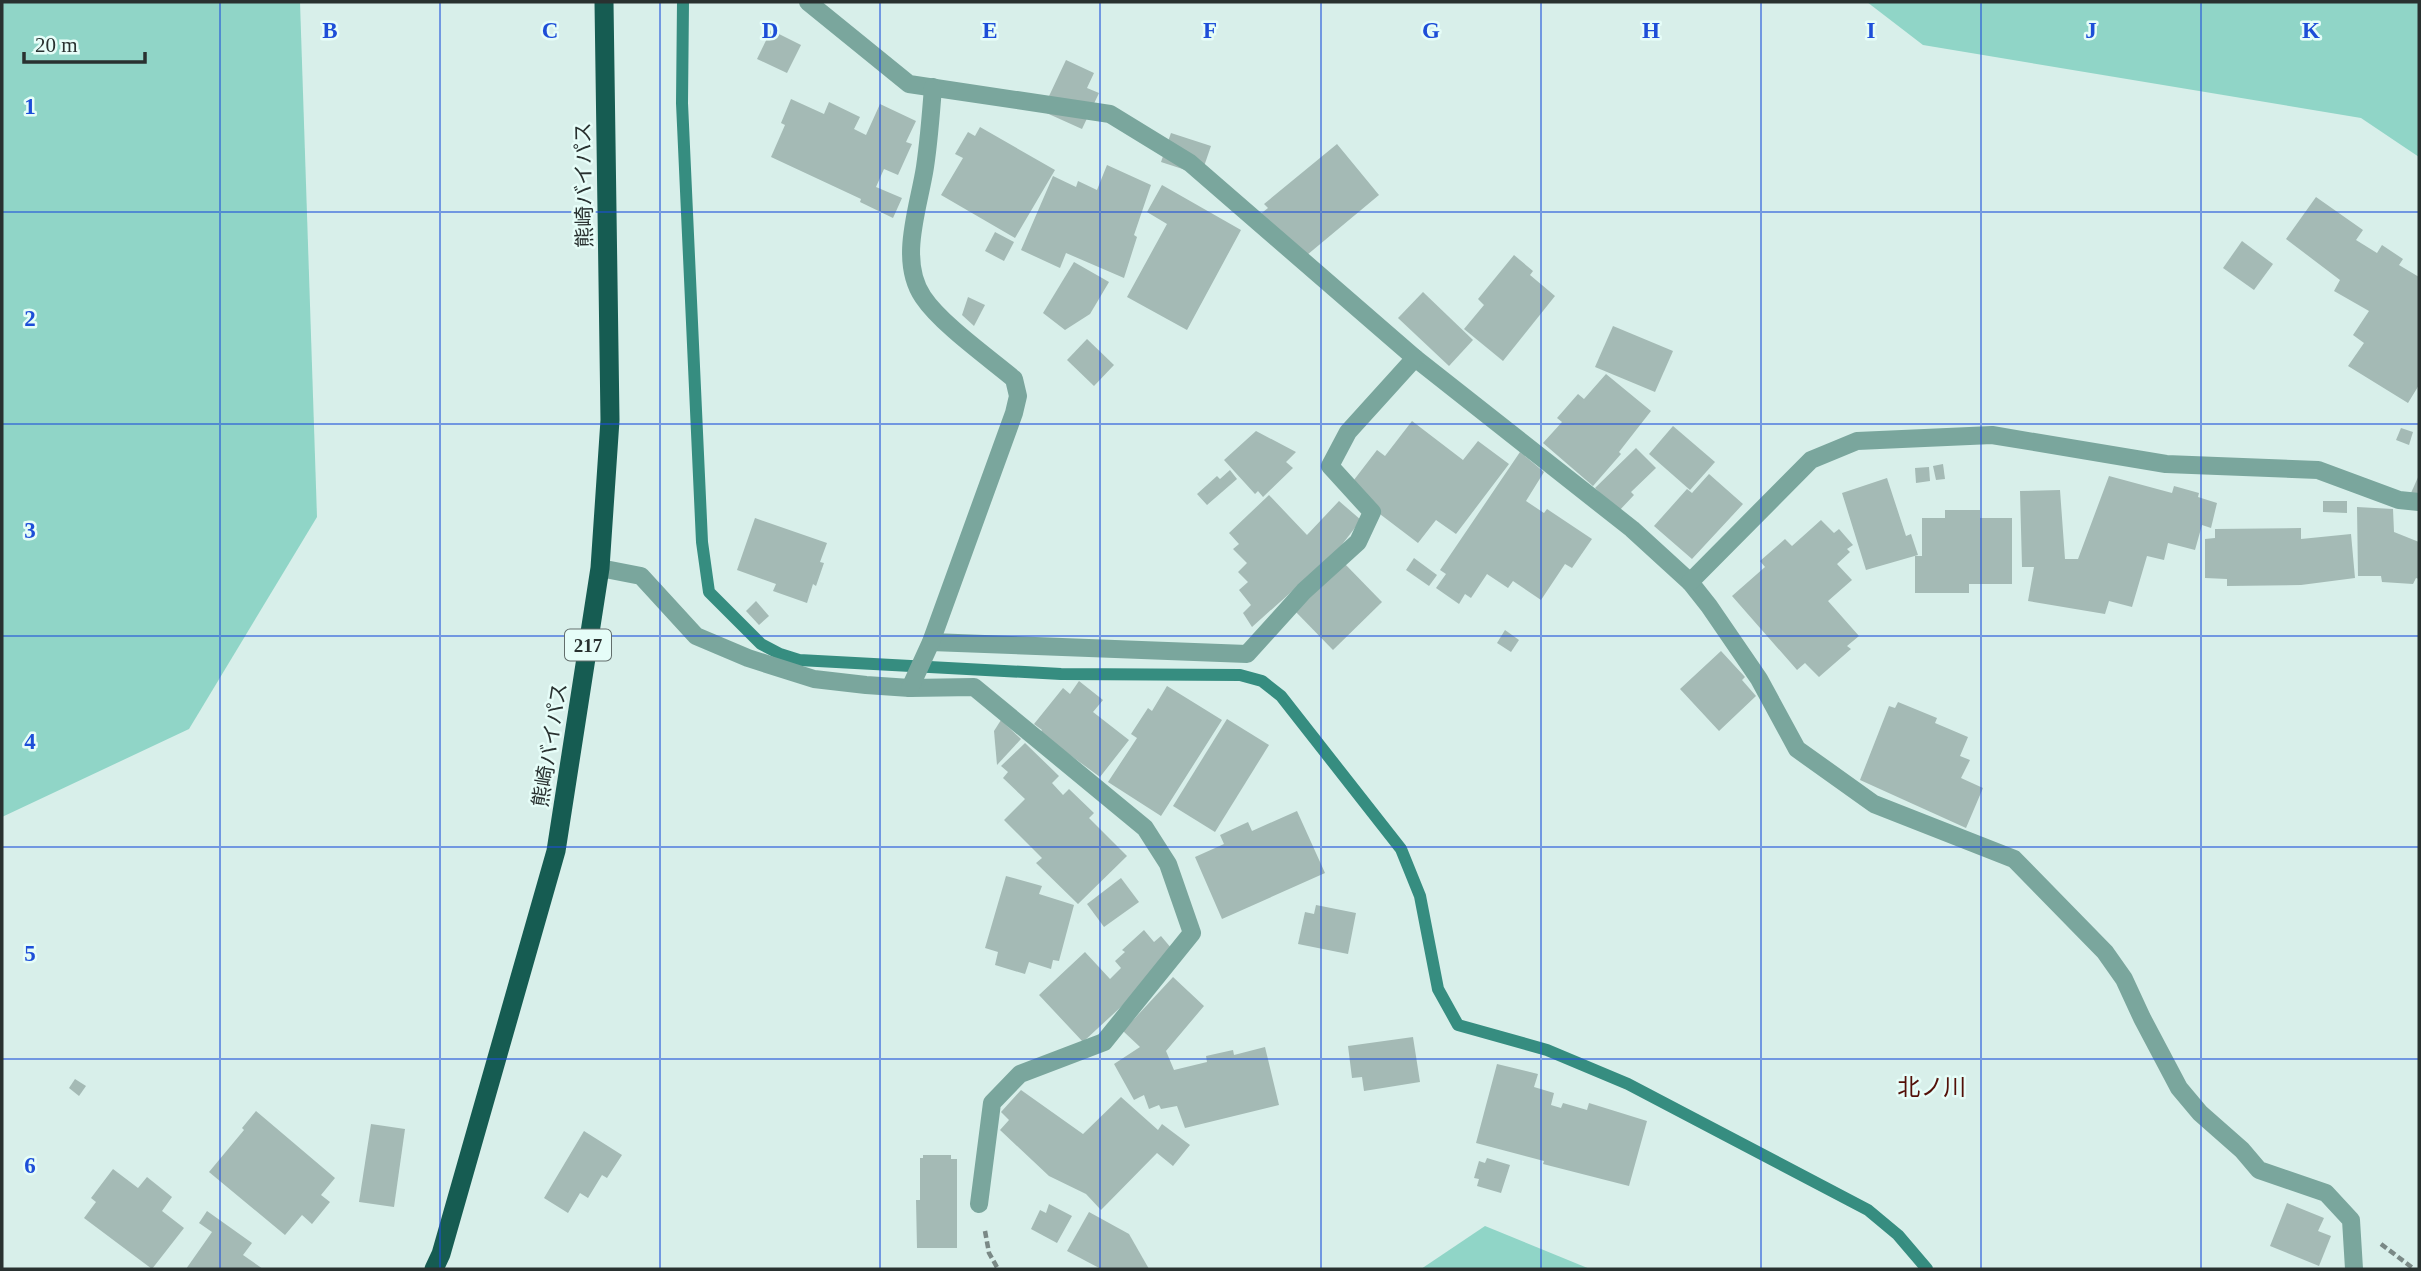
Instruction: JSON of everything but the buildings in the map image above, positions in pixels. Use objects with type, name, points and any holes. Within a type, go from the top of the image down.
[{"type":"highway","name":"熊崎バイパス","points":[[434,1269],[441,1254],[556,851],[600,568],[610,420],[604,2]]},
{"type":"street","points":[[808,2],[909,83],[1110,114],[1189,163],[1415,358],[1632,529],[1690,582],[1759,679],[1797,749],[1874,804],[2014,859],[2096,942],[2124,979],[2179,1088],[2200,1113],[2242,1150],[2259,1170],[2326,1193],[2351,1220],[2354,1269]]},
{"type":"street","points":[[910,688],[931,642],[1018,396],[1014,379],[936,313],[924,299],[914,276],[912,249],[928,148],[933,87]]},
{"type":"street","points":[[931,642],[1247,654],[1304,591],[1359,542],[1371,512],[1330,466],[1348,432],[1415,358]]},
{"type":"street","points":[[1690,582],[1811,460],[1857,441],[1992,435],[2166,464],[2318,470],[2399,500],[2419,502]]},
{"type":"street","points":[[600,568],[641,576],[696,636],[748,659],[814,679],[910,688],[974,687],[1145,828],[1168,864],[1192,933],[1104,1042],[1020,1074],[992,1103],[979,1204]]},
{"type":"path","points":[[979,1204],[989,1253],[998,1269]]},
{"type":"green space","points":[[2,2],[300,2],[317,517],[189,729],[2,817]]},
{"type":"green space","points":[[1867,2],[2419,2],[2419,157],[2361,118],[1923,45]]},
{"type":"green space","points":[[1485,1226],[1590,1269],[1421,1269]]},
{"type":"waterway","points":[[683,2],[682,103],[702,542],[709,592],[761,644],[799,660],[1061,674],[1240,675],[1262,681],[1281,696],[1401,849],[1420,896],[1438,989],[1458,1025],[1547,1050],[1628,1084],[1868,1210],[1898,1235],[1927,1269]]},
{"type":"district","name":"北ノ川","points":[[1932,1087]]}]
